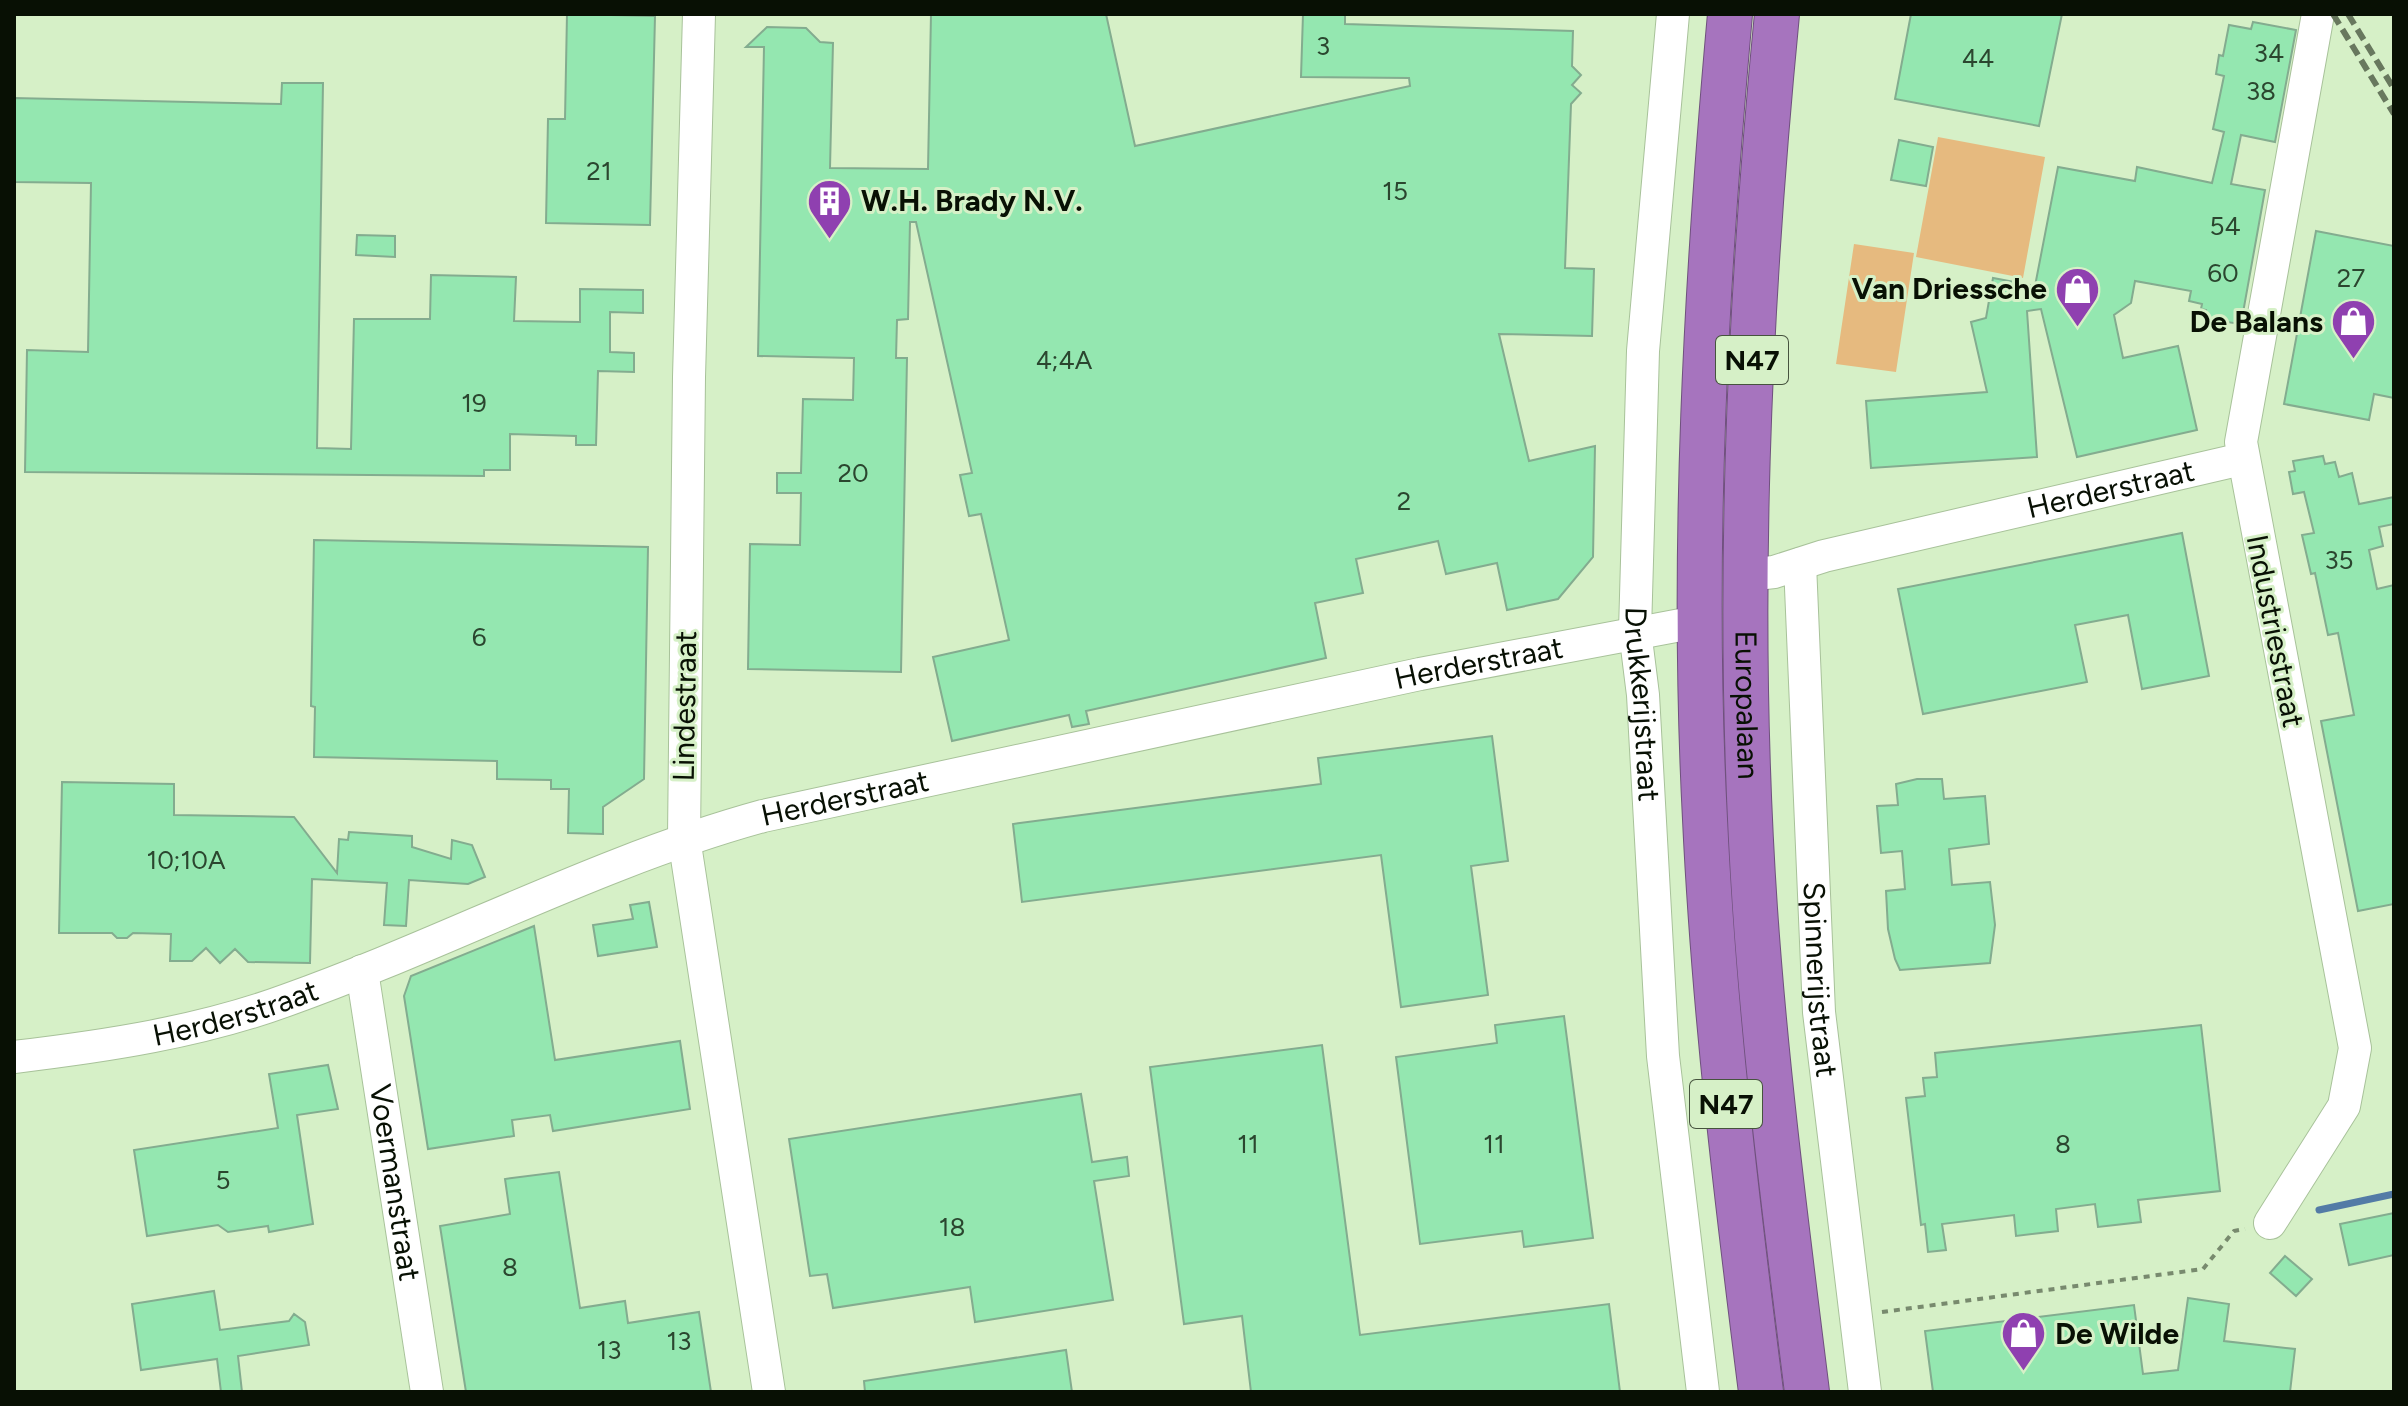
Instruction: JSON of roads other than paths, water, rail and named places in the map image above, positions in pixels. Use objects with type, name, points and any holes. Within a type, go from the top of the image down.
[{"type":"highway","name":"Europalaan","points":[[1730,14],[1704,391],[1704,816],[1720,1048],[1761,1392]]},
{"type":"highway","name":"Europalaan","points":[[1777,14],[1755,270],[1747,697],[1755,907],[1767,1058],[1807,1392]]},
{"type":"street","name":"Lindestraat","points":[[699,14],[689,377],[684,838],[769,1392]]},
{"type":"street","name":"Drukkerijstraat","points":[[1673,14],[1643,351],[1635,631],[1643,695],[1663,1056],[1703,1392]]},
{"type":"street","name":"Industriestraat","points":[[2270,1223],[2344,1106],[2355,1048],[2241,442],[2315,15]]},
{"type":"street","name":"Herderstraat","points":[[1747,575],[2242,459]]},
{"type":"street","name":"Spinnerijstraat","points":[[1800,564],[1819,1012],[1865,1392]]},
{"type":"street","name":"Herderstraat","points":[[14,1057],[166,1034],[285,1001],[684,838],[763,816],[1635,631],[1702,621]]},
{"type":"street","name":"Voermanstraat","points":[[362,971],[427,1392]]},
{"type":"waterway","points":[[2319,1210],[2394,1194]]},
{"type":"railway","points":[[2333,14],[2394,114]]},
{"type":"railway","points":[[2348,14],[2394,89]]},
{"type":"place","name":"W.H. Brady N.V.","points":[[830,240]]},
{"type":"place","name":"Van Driessche","points":[[2078,328]]},
{"type":"place","name":"De Balans","points":[[2354,361]]},
{"type":"place","name":"De Wilde","points":[[2024,1373]]}]
